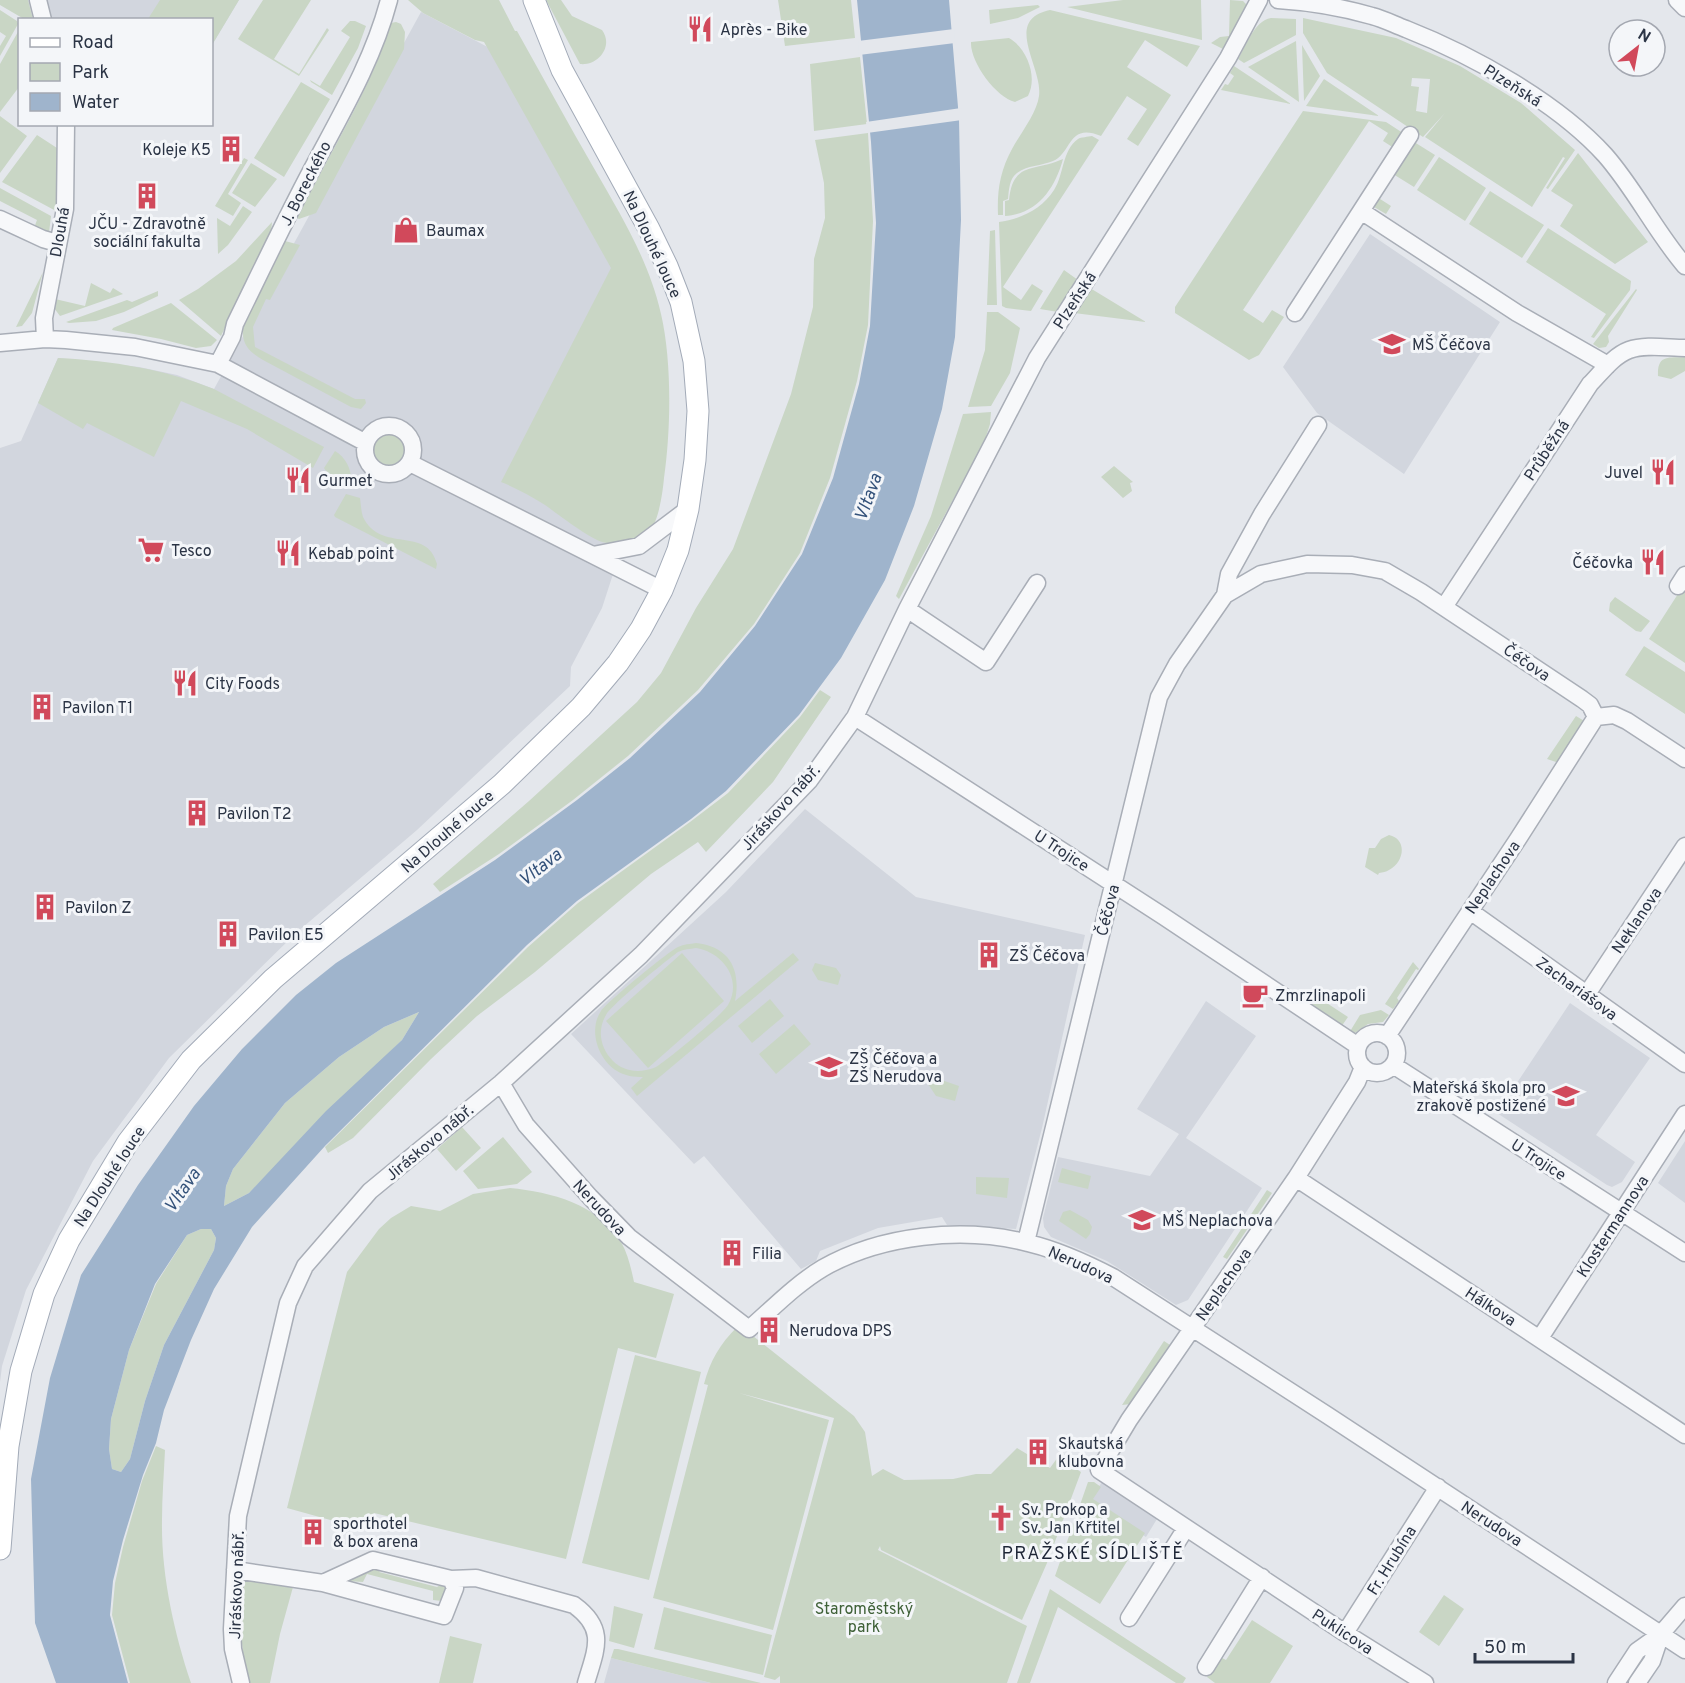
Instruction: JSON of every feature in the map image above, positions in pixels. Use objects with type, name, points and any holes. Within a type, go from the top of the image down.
[{"type":"main road","points":[[518,0],[533,31],[562,70]]},
{"type":"main road","points":[[534,0],[562,70]]},
{"type":"main road","name":"Na Dlouhé louce","points":[[0,1549],[8,1446],[21,1371],[44,1294],[69,1240],[128,1142],[191,1060],[273,979],[502,784],[581,707],[618,663],[641,629],[662,590],[678,550],[688,509],[695,460],[698,411],[694,361],[681,302],[650,229],[562,70]]},
{"type":"street","points":[[38,0],[42,18]]},
{"type":"street","name":"J. Boreckého","points":[[219,364],[232,337],[235,324],[281,228],[357,84],[389,0]]},
{"type":"street","name":"Plzeňská","points":[[855,717],[906,609],[1037,358],[1228,58],[1259,0]]},
{"type":"street","name":"Plzeňská","points":[[1278,0],[1314,3],[1374,16],[1431,39],[1501,75],[1575,126],[1593,143],[1611,163],[1685,266]]},
{"type":"street","points":[[1677,0],[1685,8]]},
{"type":"street","name":"Dlouhá","points":[[45,339],[44,318],[65,209],[66,126]]},
{"type":"street","points":[[1294,313],[1410,135]]},
{"type":"street","points":[[1361,210],[1517,313],[1608,365]]},
{"type":"street","points":[[0,219],[57,243]]},
{"type":"street","points":[[0,343],[45,339],[135,347],[219,364],[366,443]]},
{"type":"street","name":"Průběžná","points":[[1444,607],[1590,384],[1608,365],[1629,350],[1685,348]]},
{"type":"street","name":"Čéčova","points":[[1026,1242],[1159,698],[1177,664],[1225,595],[1229,574],[1262,514],[1318,425]]},
{"type":"street","points":[[381,427],[395,427],[408,434],[412,441],[414,448],[410,463],[399,473],[377,472],[366,459],[366,443],[374,431],[381,427]]},
{"type":"street","points":[[410,463],[662,590]]},
{"type":"street","points":[[593,555],[639,546],[688,509]]},
{"type":"street","name":"Čéčova","points":[[1225,595],[1261,574],[1307,564],[1352,565],[1386,571],[1582,699],[1590,705],[1596,717]]},
{"type":"street","points":[[906,609],[986,662],[1037,583]]},
{"type":"street","points":[[1596,717],[1614,715],[1683,752]]},
{"type":"street","name":"U Trojice","points":[[855,717],[1114,884],[1358,1046]]},
{"type":"street","name":"Jiráskovo nábř.","points":[[241,1683],[236,1666],[232,1629],[241,1504],[288,1303],[305,1266],[370,1191],[501,1083],[641,955],[808,781],[855,717]]},
{"type":"street","name":"Neplachova","points":[[1387,1036],[1596,717]]},
{"type":"street","name":"Neklanova","points":[[1587,994],[1685,846]]},
{"type":"street","name":"Zachariášova","points":[[1470,911],[1685,1064]]},
{"type":"street","points":[[1368,1035],[1387,1036],[1396,1046],[1394,1065],[1379,1073],[1373,1073],[1363,1067],[1358,1056],[1358,1046],[1368,1035]]},
{"type":"street","name":"U Trojice","points":[[1394,1065],[1685,1253]]},
{"type":"street","name":"Neplachova","points":[[1099,1470],[1192,1327],[1296,1178],[1357,1082],[1363,1067]]},
{"type":"street","name":"Nerudova","points":[[501,1083],[526,1125],[629,1237],[748,1329],[821,1269],[866,1249],[901,1240],[946,1235],[1003,1238],[1026,1242],[1085,1262],[1192,1327],[1685,1650]]},
{"type":"street","name":"Klostermannova","points":[[1540,1338],[1685,1114]]},
{"type":"street","name":"Hálkova","points":[[1296,1178],[1685,1435]]},
{"type":"street","name":"Puklicova","points":[[1099,1470],[1345,1633],[1425,1683]]},
{"type":"street","name":"Fr. Hrubína","points":[[1345,1633],[1437,1487]]},
{"type":"street","points":[[1129,1618],[1186,1528]]},
{"type":"street","points":[[323,1583],[373,1560],[451,1579],[476,1578],[574,1605],[585,1613],[594,1627],[598,1642],[586,1683]]},
{"type":"street","points":[[235,1570],[323,1583],[444,1616],[455,1588],[451,1579]]},
{"type":"street","points":[[1206,1667],[1262,1577]]},
{"type":"street","points":[[1616,1683],[1636,1651],[1661,1634],[1685,1606]]},
{"type":"street","points":[[1637,1683],[1652,1661],[1661,1634]]},
{"type":"shaded area","points":[[46,0],[239,0],[213,43],[213,18],[51,18]]},
{"type":"shaded area","points":[[421,12],[516,62],[550,121],[617,249],[627,531],[602,608],[571,667],[570,686],[417,830],[296,933],[169,1058],[93,1161],[26,1290],[2,1366],[0,1382],[0,448],[21,441],[58,358],[139,367],[177,375],[214,389]]},
{"type":"shaded area","name":"MŠ Čéčova","points":[[1370,234],[1500,322],[1404,474],[1317,413],[1283,367]]},
{"type":"shaded area","name":"ZŠ Čéčova a ZŠ Nerudova","points":[[805,809],[916,897],[1085,935],[1042,1128],[1016,1229],[947,1225],[942,1217],[878,1228],[820,1251],[816,1261],[801,1269],[704,1156],[694,1164],[571,1034],[726,892]]},
{"type":"shaded area","name":"MŠ Neplachova","points":[[1206,1001],[1256,1036],[1186,1138],[1262,1188],[1188,1300],[1176,1305],[1107,1261],[1051,1237],[1044,1227],[1043,1218],[1058,1157],[1150,1176],[1179,1134],[1137,1109]]},
{"type":"shaded area","name":"Mateřská škola pro zrakově postižené","points":[[1570,1003],[1650,1058],[1596,1135],[1635,1162],[1622,1182],[1612,1187],[1497,1113]]},
{"type":"shaded area","points":[[1685,1141],[1685,1203],[1658,1183]]},
{"type":"shaded area","points":[[1102,1482],[1157,1519],[1146,1537],[1090,1500]]},
{"type":"shaded area","points":[[611,1658],[711,1683],[604,1683]]},
{"type":"green space","points":[[0,0],[28,0],[33,18],[22,18],[0,5]]},
{"type":"green space","points":[[160,0],[239,0],[213,43],[213,18],[149,18]]},
{"type":"green space","points":[[263,0],[311,0],[274,59],[299,74],[327,28],[329,30],[299,76],[238,39]]},
{"type":"green space","points":[[408,0],[499,0],[615,205],[642,258],[656,295],[665,333],[669,374],[669,417],[660,505],[653,526],[641,536],[618,542],[601,541],[585,533],[534,498],[501,482],[611,268],[484,42],[475,40],[423,13]]},
{"type":"green space","points":[[546,0],[561,0],[572,16],[602,30],[606,42],[598,58],[587,64],[580,64]]},
{"type":"green space","points":[[778,0],[851,0],[855,38],[785,46]]},
{"type":"green space","points":[[1123,0],[1201,0],[1202,40],[1067,7]]},
{"type":"green space","points":[[1230,0],[1243,1],[1246,9],[1223,49],[1211,43],[1220,37],[1229,36]]},
{"type":"green space","points":[[1038,5],[1040,7],[1018,18],[990,24],[989,10]]},
{"type":"green space","points":[[0,10],[18,24],[0,56],[0,46],[6,36],[0,32]]},
{"type":"green space","points":[[1050,10],[1200,46],[1187,67],[1145,40],[1127,67],[1171,95],[1138,146],[1127,139],[1147,109],[1127,96],[1101,136],[1082,133],[1076,136],[1064,152],[1053,161],[1025,168],[1014,175],[1008,199],[1003,201],[1003,215],[998,215],[1002,173],[1012,149],[1038,103],[1039,84],[1026,34],[1029,24],[1036,15]]},
{"type":"green space","points":[[1271,18],[1296,19],[1296,35],[1244,63],[1238,59],[1255,29]]},
{"type":"green space","points":[[1303,18],[1396,38],[1460,66],[1521,103],[1575,150],[1548,189],[1546,188],[1565,158],[1563,157],[1532,207],[1425,137],[1445,113],[1423,137],[1327,73],[1303,33]],"holes":[[[1412,78],[1430,79],[1427,113],[1416,111],[1419,87],[1411,86]]]},
{"type":"green space","points":[[350,21],[366,26],[358,48],[332,95],[310,80],[320,86],[350,37],[341,31]]},
{"type":"green space","points":[[391,23],[401,24],[405,32],[404,49],[316,213],[299,219],[297,218],[361,97]]},
{"type":"green space","points":[[18,32],[18,88],[0,112],[0,64]]},
{"type":"green space","points":[[1009,38],[1026,56],[1032,80],[1028,96],[1015,102],[1000,93],[985,78],[975,59],[971,42]]},
{"type":"green space","points":[[1296,41],[1299,102],[1248,67]]},
{"type":"green space","points":[[1302,45],[1320,76],[1304,101]]},
{"type":"green space","points":[[860,57],[867,124],[814,131],[810,64]]},
{"type":"green space","points":[[1234,66],[1291,104],[1221,90],[1234,76],[1230,73]]},
{"type":"green space","points":[[1324,79],[1379,116],[1306,106]]},
{"type":"green space","points":[[301,82],[330,99],[284,177],[254,158]]},
{"type":"green space","points":[[1303,111],[1386,122],[1406,135],[1397,150],[1383,141],[1388,133],[1369,121],[1243,310],[1263,323],[1272,310],[1284,317],[1259,355],[1249,360],[1175,313],[1175,307]]},
{"type":"green space","points":[[0,116],[27,136],[0,173]]},
{"type":"green space","points":[[868,133],[873,221],[868,325],[857,381],[830,478],[800,553],[754,624],[698,690],[628,756],[499,854],[440,892],[433,884],[529,801],[637,702],[661,673],[696,608],[733,549],[791,394],[813,307],[814,259],[825,218],[824,183],[815,140]]},
{"type":"green space","points":[[37,135],[57,148],[59,169],[56,211],[2,182]]},
{"type":"green space","points":[[1092,136],[1099,140],[1003,287],[1021,300],[1032,284],[1043,291],[1031,311],[1002,306],[999,222],[1023,216],[1043,203],[1054,190],[1066,156],[1073,144],[1079,138]]},
{"type":"green space","points":[[1411,140],[1435,155],[1414,187],[1393,174],[1377,197],[1391,206],[1386,214],[1369,204]]},
{"type":"green space","points":[[1578,153],[1648,242],[1615,264],[1560,226],[1573,205],[1551,191]]},
{"type":"green space","points":[[1439,157],[1486,188],[1465,221],[1417,190]]},
{"type":"green space","points":[[244,158],[248,160],[228,194],[241,203],[233,216],[215,206]]},
{"type":"green space","points":[[1063,159],[1050,190],[1043,198],[1026,210],[1005,216],[1005,201],[1009,200],[1011,188],[1020,173]]},
{"type":"green space","points":[[251,163],[277,179],[255,207],[232,193]]},
{"type":"green space","points":[[0,188],[51,216],[49,233],[34,228],[37,220],[0,201]]},
{"type":"green space","points":[[1490,191],[1544,225],[1522,258],[1469,224]]},
{"type":"green space","points":[[243,206],[252,212],[228,245],[218,254],[217,218],[230,226]]},
{"type":"green space","points":[[272,222],[271,232],[221,336],[179,300],[236,261]]},
{"type":"green space","points":[[1548,228],[1631,281],[1630,290],[1594,338],[1591,337],[1606,314],[1526,262]]},
{"type":"green space","points":[[995,230],[997,305],[987,305],[990,231]]},
{"type":"green space","points":[[285,241],[300,245],[270,300],[266,299],[253,327],[255,347],[355,399],[365,399],[366,403],[361,409],[351,407],[263,360],[246,346],[243,336],[244,324]]},
{"type":"green space","points":[[1064,270],[1078,280],[1058,312],[1040,309]]},
{"type":"green space","points":[[43,272],[32,313],[22,326],[16,327]]},
{"type":"green space","points":[[91,283],[110,293],[113,288],[123,294],[60,316],[54,308],[55,299],[85,306]]},
{"type":"green space","points":[[1090,288],[1146,322],[1074,313]]},
{"type":"green space","points":[[1636,289],[1608,336],[1609,342],[1606,347],[1599,348],[1593,344]]},
{"type":"green space","points":[[158,291],[158,296],[124,312],[96,321],[66,322],[127,300],[132,302]]},
{"type":"green space","points":[[171,303],[217,340],[211,346],[196,348],[112,330],[113,328]]},
{"type":"green space","points":[[987,312],[998,312],[1020,328],[1010,373],[991,406],[968,407],[985,350]]},
{"type":"green space","points":[[1685,357],[1685,371],[1671,379],[1658,376],[1658,369],[1662,361]]},
{"type":"green space","points":[[58,358],[138,367],[195,382],[214,389],[324,447],[313,468],[247,429],[181,401],[154,457],[87,423],[83,429],[38,403]]},
{"type":"green space","points":[[991,412],[984,443],[899,599],[896,596],[931,516],[963,414]]},
{"type":"green space","points":[[388,434],[400,439],[405,451],[400,463],[388,468],[376,463],[371,451],[376,439]]},
{"type":"green space","points":[[335,451],[343,457],[348,466],[351,487],[324,468]]},
{"type":"green space","points":[[1114,466],[1133,482],[1130,483],[1132,491],[1123,498],[1101,477]]},
{"type":"green space","points":[[346,494],[360,498],[363,517],[371,528],[392,538],[424,545],[432,552],[437,564],[436,569],[335,517]]},
{"type":"green space","points":[[1685,583],[1685,663],[1649,639]]},
{"type":"green space","points":[[1615,597],[1650,621],[1641,632],[1636,631],[1609,611],[1610,603]]},
{"type":"green space","points":[[1644,646],[1685,672],[1685,714],[1625,675]]},
{"type":"green space","points":[[820,690],[831,697],[773,782],[706,852],[698,842],[651,874],[535,972],[477,1016],[353,1138],[328,1153],[325,1147],[528,947],[578,903],[728,793],[800,717]]},
{"type":"green space","points":[[1576,716],[1586,722],[1561,759],[1556,762],[1547,759]]},
{"type":"green space","points":[[1389,835],[1399,841],[1401,857],[1394,867],[1378,875],[1365,867],[1369,848],[1375,848],[1381,839]]},
{"type":"green space","points":[[696,943],[718,950],[731,962],[736,980],[735,1001],[793,953],[799,960],[637,1096],[631,1088],[643,1077],[620,1073],[605,1060],[595,1035],[597,1019],[601,1011],[614,998],[663,957],[678,947]],"holes":[[[696,948],[722,961],[731,977],[733,986],[728,1005],[696,1036],[656,1067],[637,1071],[628,1070],[616,1064],[605,1050],[601,1039],[601,1027],[606,1015],[618,1002],[678,952]]]},
{"type":"green space","points":[[682,953],[724,1001],[648,1068],[606,1021]]},
{"type":"green space","points":[[1413,962],[1419,969],[1416,969],[1397,998],[1399,1001],[1393,1009],[1385,1004]]},
{"type":"green space","points":[[815,963],[836,968],[841,975],[838,985],[818,980],[812,970]]},
{"type":"green space","points":[[1310,992],[1348,1017],[1341,1027],[1304,1002]]},
{"type":"green space","points":[[770,999],[784,1016],[752,1043],[738,1026]]},
{"type":"green space","points":[[1381,1010],[1389,1015],[1383,1022],[1368,1024],[1352,1035],[1349,1033],[1360,1015]]},
{"type":"green space","points":[[419,1012],[402,1040],[249,1193],[224,1206],[226,1186],[233,1169],[285,1103],[339,1057],[384,1027]]},
{"type":"green space","points":[[794,1024],[811,1044],[776,1074],[759,1054]]},
{"type":"green space","points":[[930,1076],[959,1086],[955,1101],[936,1096],[928,1084]]},
{"type":"green space","points":[[462,1127],[481,1148],[456,1171],[437,1149]]},
{"type":"green space","points":[[503,1137],[532,1172],[517,1184],[478,1189],[463,1171]]},
{"type":"green space","points":[[1062,1168],[1091,1176],[1088,1189],[1058,1182]]},
{"type":"green space","points":[[976,1177],[1009,1178],[1007,1198],[976,1194]]},
{"type":"green space","points":[[510,1188],[557,1197],[587,1209],[600,1218],[621,1242],[634,1282],[674,1294],[656,1358],[618,1348],[566,1559],[374,1513],[370,1531],[287,1508],[347,1272],[379,1229],[391,1218],[411,1206],[440,1211],[473,1194]]},
{"type":"green space","points":[[1267,1190],[1272,1193],[1227,1259],[1223,1257]]},
{"type":"green space","points":[[1070,1210],[1088,1220],[1092,1227],[1086,1239],[1059,1221],[1063,1212]]},
{"type":"green space","points":[[201,1229],[211,1229],[216,1238],[214,1250],[164,1345],[145,1401],[130,1459],[121,1472],[112,1469],[109,1449],[111,1419],[129,1350],[156,1284],[187,1235]]},
{"type":"green space","name":"Staroměstský park","points":[[737,1327],[748,1332],[854,1416],[865,1432],[872,1476],[883,1469],[904,1480],[953,1479],[976,1474],[991,1474],[1017,1448],[1050,1468],[1058,1457],[1081,1472],[1047,1563],[1022,1620],[881,1550],[880,1546],[878,1550],[1027,1626],[1007,1683],[780,1683],[780,1676],[775,1680],[764,1677],[834,1418],[739,1393],[829,1420],[773,1630],[653,1598],[708,1385],[704,1384],[706,1376],[716,1353]]},
{"type":"green space","points":[[1164,1341],[1170,1345],[1131,1404],[1122,1405]]},
{"type":"green space","points":[[635,1355],[701,1372],[649,1580],[582,1563]]},
{"type":"green space","points":[[156,1446],[165,1450],[162,1540],[166,1582],[179,1644],[191,1683],[130,1683],[112,1615],[115,1583],[123,1547],[142,1481]]},
{"type":"green space","points":[[1088,1482],[1094,1482],[1101,1487],[1093,1499],[1145,1533],[1100,1604],[1055,1576]]},
{"type":"green space","points":[[385,1566],[379,1572],[437,1587],[447,1581],[449,1583],[442,1601],[433,1600],[433,1591],[367,1574],[363,1582],[347,1581],[345,1575]]},
{"type":"green space","points":[[247,1579],[293,1587],[270,1683],[248,1683],[240,1613],[243,1587]]},
{"type":"green space","points":[[1050,1589],[1186,1678],[1183,1683],[1176,1683],[1058,1607],[1030,1683],[1017,1683]]},
{"type":"green space","points":[[1444,1595],[1464,1609],[1439,1646],[1419,1632]]},
{"type":"green space","points":[[614,1606],[643,1614],[634,1648],[609,1641]]},
{"type":"green space","points":[[664,1607],[772,1635],[763,1675],[654,1649]]},
{"type":"green space","points":[[1252,1620],[1293,1646],[1270,1683],[1215,1683],[1207,1677],[1220,1657],[1226,1660]]},
{"type":"green space","points":[[450,1636],[482,1644],[473,1683],[439,1683]]},
{"type":"green space","points":[[614,1649],[761,1683],[711,1683],[611,1658]]},
{"type":"water","name":"Vltava","points":[[857,0],[949,0],[959,119],[961,220],[955,337],[942,409],[914,506],[885,580],[841,658],[799,715],[726,791],[577,901],[527,945],[325,1146],[252,1227],[214,1289],[191,1340],[164,1410],[156,1443],[143,1475],[123,1540],[113,1581],[110,1615],[128,1683],[56,1683],[35,1623],[31,1479],[50,1378],[81,1275],[138,1185],[194,1106],[242,1049],[296,995],[336,963],[495,860],[630,758],[700,692],[755,626],[802,554],[833,478],[859,384],[870,326],[876,223],[871,142]],"holes":[[[419,1012],[402,1040],[326,1111],[249,1193],[224,1206],[226,1186],[233,1169],[285,1103],[339,1057],[384,1027]],[[201,1229],[211,1229],[216,1238],[214,1250],[164,1345],[145,1401],[130,1459],[121,1472],[112,1469],[109,1449],[111,1419],[129,1350],[155,1284],[187,1235]]]},
{"type":"pier","points":[[954,29],[955,43],[859,55],[858,41]]},
{"type":"pier","points":[[961,108],[962,120],[867,133],[866,122]]},
{"type":"place","name":"Après - Bike","points":[[700,29]]},
{"type":"place","name":"Koleje K5","points":[[231,149]]},
{"type":"place","name":"JČU - Zdravotně sociální fakulta","points":[[147,196]]},
{"type":"place","name":"Baumax","points":[[406,230]]},
{"type":"place","name":"MŠ Čéčova","points":[[1392,344]]},
{"type":"place","name":"Juvel","points":[[1663,472]]},
{"type":"place","name":"Gurmet","points":[[298,480]]},
{"type":"place","name":"Tesco","points":[[151,550]]},
{"type":"place","name":"Kebab point","points":[[288,553]]},
{"type":"place","name":"Čéčovka","points":[[1653,562]]},
{"type":"place","name":"City Foods","points":[[185,683]]},
{"type":"place","name":"Pavilon T1","points":[[42,707]]},
{"type":"place","name":"Pavilon T2","points":[[197,813]]},
{"type":"place","name":"Pavilon Z","points":[[45,907]]},
{"type":"place","name":"Pavilon E5","points":[[228,934]]},
{"type":"place","name":"ZŠ Čéčova","points":[[989,955]]},
{"type":"place","name":"Zmrzlinapoli","points":[[1255,995]]},
{"type":"place","name":"ZŠ Čéčova a ZŠ Nerudova","points":[[829,1067]]},
{"type":"place","name":"Mateřská škola pro zrakově postižené","points":[[1566,1096]]},
{"type":"place","name":"MŠ Neplachova","points":[[1142,1220]]},
{"type":"place","name":"Filia","points":[[732,1253]]},
{"type":"place","name":"Nerudova DPS","points":[[769,1330]]},
{"type":"place","name":"Skautská klubovna","points":[[1038,1452]]},
{"type":"place","name":"Sv. Prokop a Sv. Jan Křtitel","points":[[1001,1518]]},
{"type":"place","name":"sporthotel & box arena","points":[[313,1532]]},
{"type":"district","name":"PRAŽSKÉ SÍDLIŠTĚ","points":[[1093,1553]]}]
